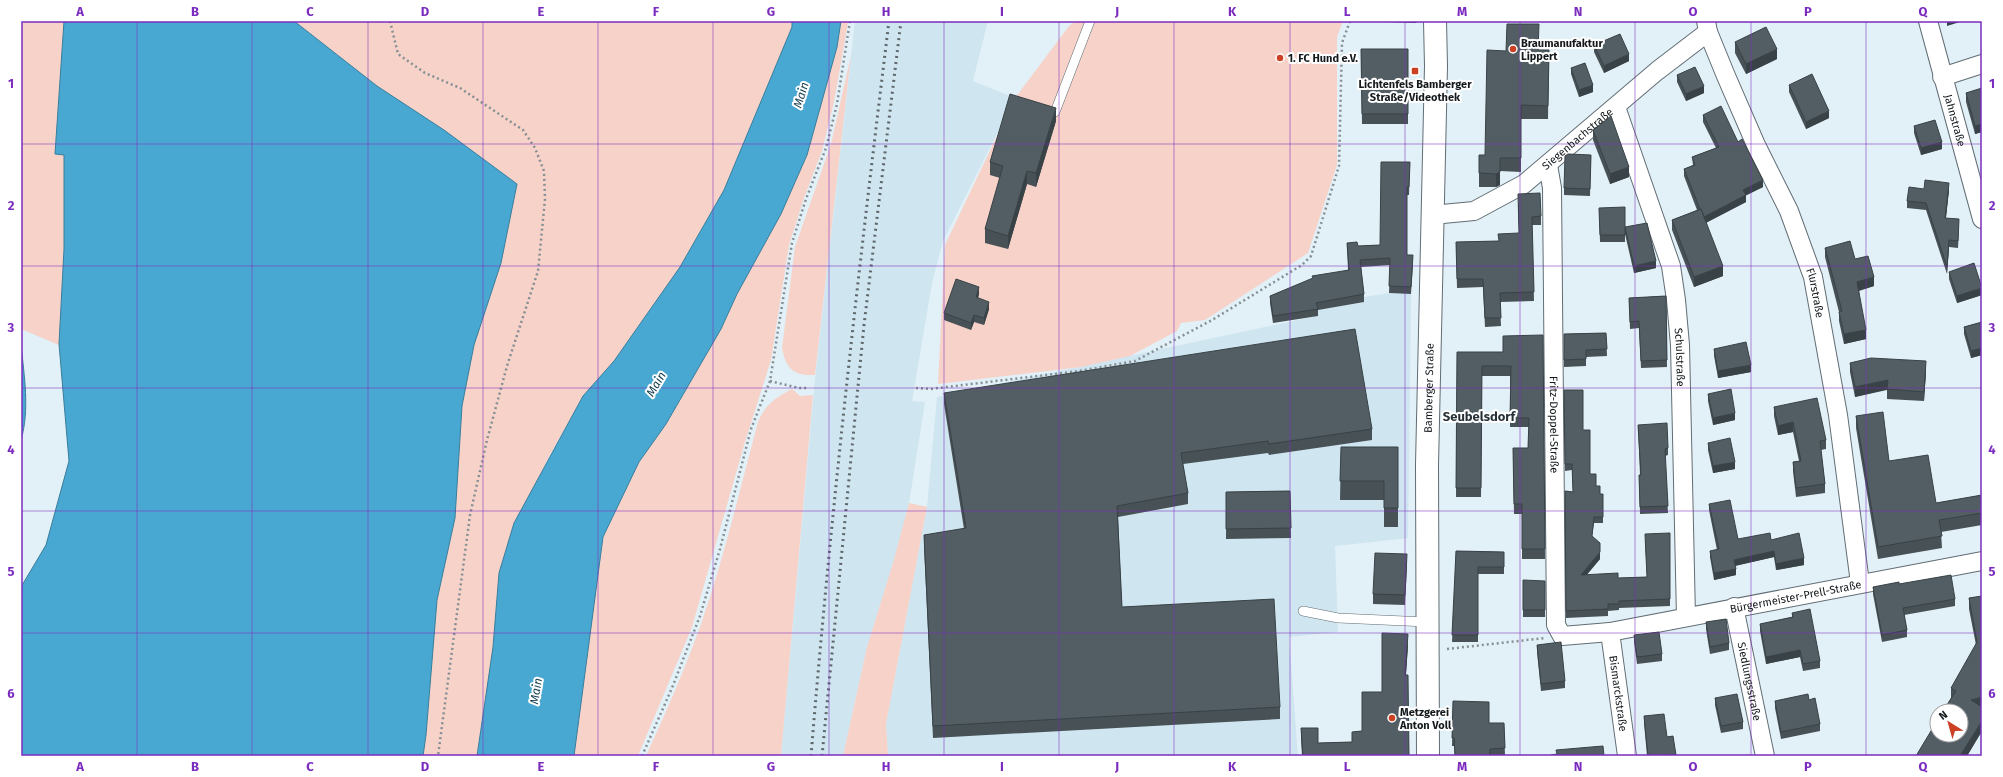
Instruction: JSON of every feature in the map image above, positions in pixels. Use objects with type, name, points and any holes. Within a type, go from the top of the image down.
[{"type":"street","name":"Bamberger Straße","points":[[1428,756],[1426,651],[1427,457],[1435,21]]},
{"type":"street","name":"Jahnstraße","points":[[1928,21],[1942,77],[1982,219]]},
{"type":"street","name":"Siegenbachstraße","points":[[1432,215],[1474,211],[1524,184],[1616,107],[1707,27]]},
{"type":"street","name":"Flurstraße","points":[[1707,27],[1756,145],[1789,211],[1813,276],[1838,415],[1860,583]]},
{"type":"street","points":[[1942,77],[1982,64]]},
{"type":"street","name":"Schulstraße","points":[[1616,107],[1671,266],[1676,300],[1680,345],[1686,617]]},
{"type":"street","name":"Fritz-Doppel-Straße","points":[[1548,165],[1552,188],[1556,625],[1562,636]]},
{"type":"street","name":"Bürgermeister-Prell-Straße","points":[[1610,632],[1734,607],[1982,561]]},
{"type":"street","name":"Siedlungsstraße","points":[[1734,607],[1765,756]]},
{"type":"street","points":[[1562,636],[1610,632]]},
{"type":"street","name":"Bismarckstraße","points":[[1610,632],[1627,756]]},
{"type":"lane","points":[[1055,112],[1090,21]]},
{"type":"lane","points":[[1303,611],[1338,618],[1427,622]]},
{"type":"path","points":[[390,21],[398,54],[425,73],[460,88],[523,130],[535,148],[544,172],[545,200],[538,271],[507,366],[487,440],[470,515],[438,756]]},
{"type":"path","points":[[642,756],[672,688],[700,616],[720,549],[751,429],[770,381],[792,243],[806,199],[826,148],[837,104],[850,21]]},
{"type":"path","points":[[916,388],[930,388],[1079,371],[1135,361],[1212,320],[1302,265],[1311,256],[1339,166],[1342,43],[1350,21]]},
{"type":"path","points":[[770,381],[799,388],[809,388]]},
{"type":"path","points":[[1426,651],[1495,645],[1562,636]]},
{"type":"shaded area","points":[[21,21],[64,21],[55,154],[64,155],[64,249],[59,345],[21,329],[21,87],[23,80],[21,61]]},
{"type":"shaded area","points":[[294,21],[792,21],[792,27],[724,190],[680,267],[614,361],[583,396],[546,462],[499,573],[493,647],[477,756],[423,756],[437,600],[455,518],[462,406],[474,345],[501,263],[517,184],[444,130],[377,86]]},
{"type":"shaded area","points":[[841,21],[848,21],[848,23],[834,102],[822,151],[804,198],[789,245],[771,360],[745,442],[692,627],[638,756],[574,756],[603,538],[639,462],[666,424],[721,329],[807,155],[837,47]]},
{"type":"shaded area","points":[[855,21],[988,21],[973,81],[1015,98],[943,241],[932,283],[912,401],[925,402],[909,503],[898,548],[867,647],[843,756],[781,756],[815,379]]},
{"type":"shaded area","points":[[1076,21],[1343,21],[1337,37],[1337,165],[1308,253],[1205,320],[1181,323],[1177,331],[1130,356],[1081,367],[938,384],[945,245],[1015,98],[1069,26]]},
{"type":"shaded area","points":[[851,55],[815,375],[808,375],[792,370],[786,361],[782,348],[795,247],[831,144]]},
{"type":"shaded area","points":[[1389,293],[1411,294],[1408,538],[1335,546],[1338,632],[1289,637],[1298,756],[888,756],[886,724],[927,507],[937,397],[1317,316],[1316,310],[1364,302],[1364,297]]},
{"type":"shaded area","points":[[792,389],[800,396],[813,395],[781,756],[646,756],[675,690],[701,624],[724,549],[758,422],[764,411],[772,402]]},
{"type":"shaded area","points":[[909,503],[927,507],[886,724],[888,756],[843,756],[867,647],[893,563]]},
{"type":"water","points":[[64,21],[294,21],[377,86],[444,130],[517,184],[501,263],[474,345],[462,406],[455,518],[437,600],[423,756],[21,756],[21,587],[46,545],[69,461],[59,344],[64,249],[64,155],[55,154]]},
{"type":"water","name":"Main","points":[[792,21],[841,21],[837,47],[807,155],[781,214],[737,294],[721,329],[666,424],[639,462],[603,537],[574,756],[477,756],[493,647],[499,573],[514,523],[583,396],[614,361],[680,267],[724,190],[792,27]]},
{"type":"water","points":[[21,344],[26,404],[24,428],[21,440]]},
{"type":"building","points":[[1507,24],[1539,24],[1538,50],[1549,50],[1548,106],[1521,105],[1521,158],[1500,158],[1500,172],[1496,174],[1479,173],[1479,155],[1485,155],[1487,50],[1506,51]]},
{"type":"building","points":[[1766,27],[1777,49],[1746,64],[1735,42]]},
{"type":"building","points":[[1620,34],[1629,54],[1604,66],[1594,45]]},
{"type":"building","points":[[1361,49],[1408,49],[1408,114],[1362,114]]},
{"type":"building","points":[[1585,63],[1593,85],[1579,90],[1571,68]]},
{"type":"building","points":[[1695,67],[1704,86],[1686,94],[1677,75]]},
{"type":"building","points":[[1812,74],[1829,111],[1806,122],[1789,85]]},
{"type":"building","points":[[1982,88],[1982,124],[1975,126],[1966,93]]},
{"type":"building","points":[[1010,94],[1056,108],[1036,173],[1027,171],[1008,236],[985,229],[1003,166],[990,162]]},
{"type":"building","points":[[1721,106],[1738,142],[1742,139],[1763,180],[1743,190],[1746,195],[1704,217],[1684,169],[1695,165],[1692,157],[1719,147],[1703,115]]},
{"type":"building","points":[[1611,116],[1629,167],[1610,174],[1593,130]]},
{"type":"building","points":[[1935,120],[1942,142],[1921,148],[1914,126]]},
{"type":"building","points":[[1568,154],[1591,155],[1590,189],[1564,188],[1565,156]]},
{"type":"building","points":[[1381,162],[1410,162],[1409,187],[1407,187],[1407,255],[1413,255],[1411,287],[1389,286],[1390,258],[1360,260],[1364,294],[1316,303],[1318,309],[1273,316],[1270,296],[1313,278],[1312,276],[1349,270],[1347,243],[1357,242],[1358,246],[1380,245]]},
{"type":"building","points":[[1925,180],[1949,183],[1945,218],[1959,219],[1958,241],[1949,240],[1947,267],[1926,203],[1907,201],[1909,187],[1924,189]]},
{"type":"building","points":[[1540,193],[1541,216],[1532,217],[1534,292],[1500,293],[1501,318],[1485,318],[1483,279],[1457,279],[1456,242],[1499,241],[1498,234],[1519,233],[1518,194]]},
{"type":"building","points":[[1625,207],[1625,235],[1600,235],[1599,208]]},
{"type":"building","points":[[1701,209],[1723,266],[1694,277],[1672,220]]},
{"type":"building","points":[[1647,223],[1656,261],[1634,266],[1625,227]]},
{"type":"building","points":[[1850,241],[1855,259],[1868,256],[1874,277],[1857,282],[1866,330],[1844,334],[1839,312],[1842,311],[1825,248]]},
{"type":"building","points":[[1974,263],[1982,288],[1957,296],[1949,272]]},
{"type":"building","points":[[956,279],[979,287],[976,297],[989,302],[984,318],[974,315],[971,323],[944,313]]},
{"type":"building","points":[[1666,296],[1667,360],[1641,361],[1639,321],[1630,322],[1629,298]]},
{"type":"building","points":[[1982,322],[1982,348],[1971,351],[1964,327]]},
{"type":"building","points":[[1355,329],[1372,429],[1269,444],[1268,441],[1181,453],[1188,493],[1117,506],[1122,607],[1274,599],[1280,707],[933,726],[924,535],[966,528],[944,393]]},
{"type":"building","points":[[1606,333],[1607,349],[1586,350],[1586,359],[1564,360],[1564,334]]},
{"type":"building","points":[[1543,335],[1545,549],[1522,549],[1522,504],[1514,504],[1513,448],[1528,448],[1529,418],[1510,418],[1511,366],[1482,366],[1481,488],[1456,488],[1457,352],[1503,352],[1503,336]]},
{"type":"building","points":[[1746,342],[1751,365],[1718,371],[1714,349]]},
{"type":"building","points":[[1871,358],[1926,361],[1924,392],[1887,389],[1888,380],[1855,387],[1850,363]]},
{"type":"building","points":[[1731,389],[1735,413],[1713,418],[1708,394]]},
{"type":"building","points":[[1564,390],[1583,390],[1583,430],[1590,430],[1590,474],[1596,474],[1596,486],[1600,486],[1600,494],[1603,494],[1603,517],[1594,517],[1592,536],[1600,543],[1600,552],[1581,575],[1618,573],[1618,578],[1647,577],[1645,534],[1670,533],[1670,599],[1619,601],[1619,604],[1608,604],[1608,609],[1566,611],[1565,491],[1573,492],[1572,464],[1565,464]]},
{"type":"building","points":[[1817,398],[1826,440],[1820,441],[1825,484],[1796,488],[1793,462],[1801,461],[1793,422],[1778,426],[1774,407]]},
{"type":"building","points":[[1883,412],[1889,461],[1928,455],[1936,503],[1982,495],[1982,513],[1939,520],[1942,536],[1878,547],[1856,416]]},
{"type":"building","points":[[1667,423],[1668,448],[1665,449],[1668,506],[1640,507],[1639,475],[1641,475],[1638,425]]},
{"type":"building","points":[[1730,438],[1735,462],[1713,466],[1708,443]]},
{"type":"building","points":[[1341,447],[1398,447],[1398,508],[1384,508],[1384,481],[1340,481]]},
{"type":"building","points":[[1290,491],[1291,528],[1226,529],[1226,492]]},
{"type":"building","points":[[1730,500],[1738,539],[1770,533],[1771,540],[1799,533],[1804,558],[1776,564],[1774,551],[1734,560],[1736,569],[1714,573],[1710,551],[1719,549],[1709,504]]},
{"type":"building","points":[[1456,551],[1504,552],[1504,567],[1478,567],[1478,635],[1452,635]]},
{"type":"building","points":[[1375,553],[1407,554],[1405,595],[1373,594]]},
{"type":"building","points":[[1951,575],[1955,599],[1903,608],[1907,630],[1882,635],[1873,587]]},
{"type":"building","points":[[1523,580],[1545,581],[1545,610],[1523,610]]},
{"type":"building","points":[[1982,596],[1982,697],[1971,700],[1982,707],[1982,721],[1969,742],[1969,703],[1948,703],[1956,691],[1951,688],[1977,642],[1969,598]]},
{"type":"building","points":[[1810,609],[1820,661],[1803,664],[1800,650],[1766,657],[1760,624],[1793,617],[1792,613]]},
{"type":"building","points":[[1726,619],[1729,643],[1710,647],[1706,622]]},
{"type":"building","points":[[1659,632],[1662,654],[1637,657],[1634,635]]},
{"type":"building","points":[[1382,633],[1408,634],[1405,675],[1408,675],[1409,756],[1303,756],[1301,728],[1318,728],[1318,743],[1352,742],[1352,732],[1362,731],[1362,692],[1382,692]]},
{"type":"building","points":[[1561,642],[1565,681],[1541,684],[1537,645]]},
{"type":"building","points":[[1737,694],[1743,722],[1721,726],[1715,698]]},
{"type":"building","points":[[1808,694],[1809,700],[1815,698],[1820,724],[1781,732],[1775,701]]},
{"type":"building","points":[[1453,701],[1489,702],[1489,723],[1504,723],[1505,748],[1490,749],[1490,756],[1455,756],[1454,738],[1452,738]]},
{"type":"building","points":[[1664,714],[1667,737],[1673,736],[1676,755],[1648,756],[1644,716]]},
{"type":"building","points":[[1929,734],[1929,743],[1968,743],[1960,756],[1916,756]]},
{"type":"building","points":[[1603,746],[1604,756],[1551,756],[1557,754],[1556,750]]},
{"type":"railway","points":[[811,756],[827,572],[846,388],[889,21]]},
{"type":"railway","points":[[822,756],[864,325],[901,21]]},
{"type":"place","name":"Braumanufaktur Lippert","points":[[1513,49]]},
{"type":"place","name":"1. FC Hund e.V.","points":[[1280,58]]},
{"type":"place","name":"Lichtenfels Bamberger Straße/Videothek","points":[[1415,71]]},
{"type":"place","name":"Metzgerei Anton Voll","points":[[1392,718]]},
{"type":"district","name":"Seubelsdorf","points":[[1479,416]]}]
